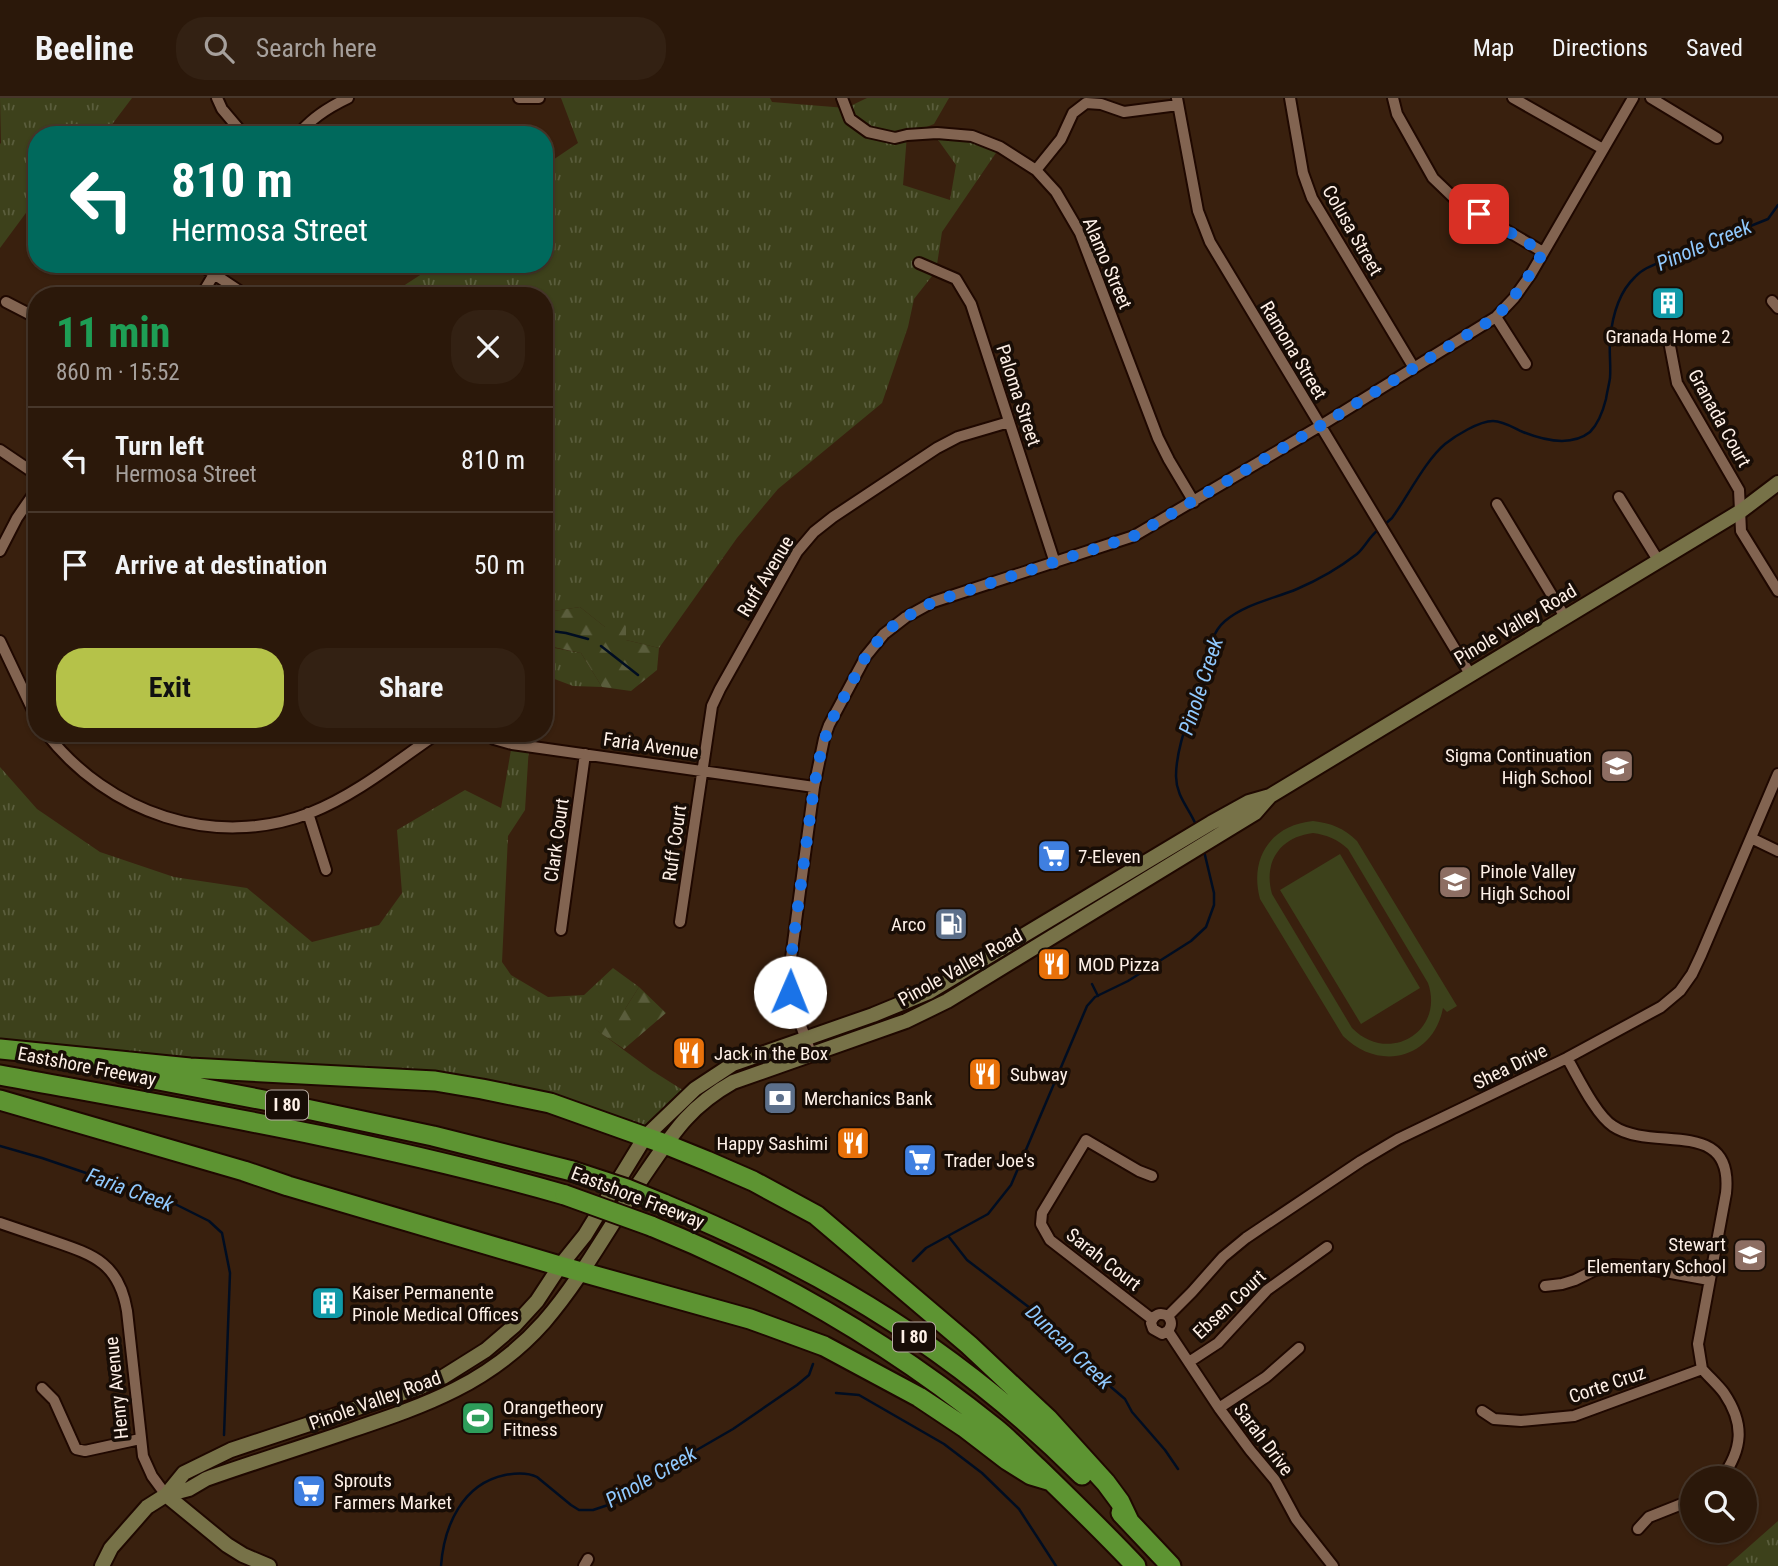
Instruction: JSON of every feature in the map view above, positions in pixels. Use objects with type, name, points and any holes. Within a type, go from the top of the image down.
[{"type":"highway","points":[[0,1049],[190,1068],[435,1081],[550,1103],[666,1144],[753,1181],[816,1215],[969,1345],[1048,1419],[1106,1483],[1120,1502],[1129,1521]]},
{"type":"highway","name":"Eastshore Freeway","points":[[0,1049],[433,1136],[572,1171],[627,1189],[712,1224],[847,1293],[932,1349],[1014,1411],[1069,1461],[1171,1566]]},
{"type":"highway","name":"Eastshore Freeway","points":[[0,1075],[268,1125],[506,1178],[565,1195],[703,1247],[767,1278],[833,1315],[909,1364],[997,1429],[1136,1566]]},
{"type":"highway","points":[[0,1100],[580,1272],[750,1319],[824,1346],[919,1397],[1007,1460],[1031,1475],[1051,1481]]},
{"type":"main road","name":"Pinole Valley Road","points":[[102,1566],[111,1548],[147,1507],[166,1495],[438,1399],[466,1385],[512,1353],[543,1322],[580,1272],[681,1122],[719,1090],[733,1082],[811,1053],[906,1021],[947,1001],[1215,829],[1249,802],[1270,796],[1741,511],[1778,483]]},
{"type":"main road","name":"Pinole Valley Road","points":[[166,1495],[184,1473],[231,1451],[411,1391],[443,1377],[485,1350],[514,1326],[537,1301],[585,1235],[645,1138],[684,1098],[715,1074],[733,1064],[873,1015],[929,992],[1147,860],[1184,848]]},
{"type":"main road","name":"Henry Avenue","points":[[166,1495],[227,1545],[269,1566]]},
{"type":"street","points":[[217,98],[236,126]]},
{"type":"street","points":[[305,126],[330,106],[348,98]]},
{"type":"street","points":[[519,98],[539,98]]},
{"type":"street","name":"Alamo Street","points":[[842,98],[850,119],[867,132],[895,138],[937,134],[972,136],[1000,147],[1036,170],[1056,192],[1080,233],[1158,438],[1194,502]]},
{"type":"street","name":"Colusa Street","points":[[1290,98],[1303,173],[1312,198],[1414,368]]},
{"type":"street","points":[[1393,98],[1397,114],[1433,178],[1457,201],[1543,252]]},
{"type":"street","points":[[1513,98],[1603,149]]},
{"type":"street","points":[[811,1053],[793,1004],[789,973],[814,787],[829,725],[866,656],[884,634],[906,617],[933,602],[1134,536],[1320,426],[1496,317],[1525,282],[1633,98]]},
{"type":"street","points":[[1651,98],[1717,138]]},
{"type":"street","points":[[1036,170],[1060,139],[1073,113],[1086,103],[1101,104],[1124,112],[1178,102]]},
{"type":"street","name":"Ramona Street","points":[[1178,102],[1198,211],[1210,242],[1470,674]]},
{"type":"street","name":"Paloma Street","points":[[919,263],[956,279],[971,304],[1055,563]]},
{"type":"street","points":[[221,273],[237,287]]},
{"type":"street","points":[[6,302],[28,313]]},
{"type":"street","points":[[1496,317],[1526,364]]},
{"type":"street","name":"Granada Court","points":[[1669,341],[1677,383],[1739,490],[1741,511]]},
{"type":"street","name":"Ruff Avenue","points":[[702,770],[709,715],[715,697],[797,552],[814,532],[937,448],[958,437],[1009,422]]},
{"type":"street","points":[[0,450],[28,469]]},
{"type":"street","points":[[1619,497],[1657,560]]},
{"type":"street","points":[[0,551],[28,502]]},
{"type":"street","points":[[1497,504],[1564,617]]},
{"type":"street","points":[[1741,511],[1741,531],[1778,591]]},
{"type":"street","points":[[0,641],[28,700]]},
{"type":"street","points":[[53,742],[77,767],[127,802],[151,813],[208,826],[244,826],[308,813],[337,801],[425,742]]},
{"type":"street","name":"Faria Avenue","points":[[505,742],[814,787]]},
{"type":"street","name":"Clark Court","points":[[561,930],[585,754]]},
{"type":"street","name":"Ruff Court","points":[[680,922],[702,770]]},
{"type":"street","name":"Shea Drive","points":[[1168,1316],[1223,1258],[1246,1238],[1361,1161],[1398,1139],[1567,1059],[1661,1007],[1680,991],[1701,955],[1778,774]]},
{"type":"street","points":[[308,813],[326,870]]},
{"type":"street","points":[[1751,838],[1778,851]]},
{"type":"street","points":[[1567,1059],[1598,1111],[1611,1125],[1639,1136],[1705,1144],[1715,1150],[1721,1160],[1728,1178],[1698,1344],[1702,1369],[1724,1393],[1739,1424],[1738,1446],[1731,1466]]},
{"type":"street","name":"Sarah Court","points":[[1152,1176],[1086,1140],[1042,1213],[1041,1224],[1050,1240],[1152,1319]]},
{"type":"street","name":"Henry Avenue","points":[[0,1223],[92,1255],[114,1275],[125,1299],[127,1311],[140,1439],[145,1462],[166,1495]]},
{"type":"street","name":"Ebsen Court","points":[[1189,1362],[1217,1343],[1267,1290],[1327,1247]]},
{"type":"street","points":[[1545,1286],[1575,1280],[1597,1269],[1613,1265],[1709,1280]]},
{"type":"street","points":[[1152,1319],[1159,1314],[1168,1316],[1171,1321],[1168,1331]]},
{"type":"street","name":"Sarah Drive","points":[[1152,1319],[1151,1326],[1155,1332],[1162,1334],[1168,1331],[1219,1408],[1275,1480],[1296,1519],[1333,1566]]},
{"type":"street","points":[[1219,1408],[1266,1377],[1299,1348]]},
{"type":"street","name":"Corte Cruz","points":[[1482,1411],[1494,1419],[1521,1422],[1574,1416],[1702,1369]]},
{"type":"street","points":[[42,1388],[54,1400],[76,1449],[85,1451],[140,1439]]},
{"type":"street","points":[[1638,1529],[1649,1517],[1680,1505]]},
{"type":"green space","points":[[0,98],[132,98],[111,126],[28,126],[28,210],[0,248]]},
{"type":"green space","points":[[561,98],[770,98],[772,102],[846,108],[867,98],[949,98],[934,124],[907,135],[903,185],[950,200],[956,165],[936,137],[972,136],[1000,147],[942,232],[936,271],[914,299],[908,327],[882,403],[778,489],[737,538],[659,648],[626,640],[580,607],[553,610],[553,287],[402,287],[423,273],[553,273],[553,160],[578,143]]},
{"type":"green space","points":[[580,607],[605,627],[626,622],[626,640],[659,648],[657,670],[631,691],[602,687],[581,653],[553,647],[553,610]]},
{"type":"green space","points":[[553,648],[581,653],[602,687],[573,686],[553,678]]},
{"type":"green space","points":[[512,744],[529,746],[525,810],[508,836],[502,962],[511,975],[548,997],[584,995],[613,968],[639,987],[625,1009],[594,1028],[689,1094],[645,1137],[482,1089],[0,1049],[0,767],[37,809],[100,852],[174,877],[247,888],[312,942],[379,925],[402,893],[397,830],[465,790],[501,808]]},
{"type":"green space","points":[[1313,821],[1331,825],[1342,829],[1357,841],[1457,1006],[1447,1012],[1443,1008],[1428,1039],[1416,1049],[1403,1055],[1372,1054],[1343,1036],[1260,899],[1257,884],[1261,857],[1275,837],[1298,824]],"holes":[[[1313,833],[1336,840],[1348,849],[1428,983],[1431,1001],[1428,1016],[1421,1029],[1410,1038],[1396,1043],[1381,1043],[1366,1039],[1352,1028],[1272,894],[1270,872],[1277,853],[1291,840]]]},
{"type":"green space","points":[[1340,854],[1420,988],[1361,1024],[1280,890]]},
{"type":"green space","points":[[639,987],[666,1013],[624,1049],[593,1028],[611,1010],[625,1009]]},
{"type":"green space","points":[[1778,1521],[1778,1566],[1727,1566],[1753,1543],[1757,1543],[1757,1540]]},
{"type":"waterway","name":"Pinole Creek","points":[[1383,526],[1392,518],[1438,451],[1474,426],[1497,421],[1531,435],[1557,441],[1582,437],[1590,432],[1605,403],[1610,378],[1612,323],[1620,298],[1629,283],[1652,266],[1768,219],[1778,205]]},
{"type":"waterway","name":"Pinole Creek","points":[[1196,825],[1178,790],[1177,761],[1190,714],[1204,686],[1214,635],[1225,621],[1241,610],[1297,589],[1336,569],[1357,554],[1378,530]]},
{"type":"waterway","points":[[553,631],[588,639]]},
{"type":"waterway","points":[[601,646],[638,675]]},
{"type":"waterway","name":"Pinole Creek","points":[[913,1261],[926,1248],[988,1214],[1011,1185],[1087,1006],[1095,997],[1128,981],[1191,941],[1206,927],[1214,905],[1214,893],[1204,851]]},
{"type":"waterway","points":[[1092,984],[1098,996]]},
{"type":"waterway","name":"Faria Creek","points":[[0,1146],[171,1202],[209,1221],[222,1233],[230,1273],[224,1435]]},
{"type":"waterway","name":"Duncan Creek","points":[[949,1237],[967,1260],[1030,1308],[1055,1335],[1102,1373],[1178,1469]]},
{"type":"waterway","name":"Pinole Creek","points":[[441,1566],[451,1522],[458,1509],[477,1487],[505,1475],[525,1474],[537,1477],[579,1510],[593,1510],[617,1502],[797,1385],[809,1375],[813,1364]]},
{"type":"waterway","points":[[836,1393],[859,1395],[944,1444],[982,1473],[1019,1509],[1056,1566]]},
{"type":"place","name":"Granada Home 2","points":[[1668,303]]},
{"type":"place","name":"Sigma Continuation High School","points":[[1617,766]]},
{"type":"place","name":"7-Eleven","points":[[1054,856]]},
{"type":"place","name":"Pinole Valley High School","points":[[1455,882]]},
{"type":"place","name":"Arco","points":[[951,924]]},
{"type":"place","name":"MOD Pizza","points":[[1054,964]]},
{"type":"place","name":"Jack in the Box","points":[[689,1053]]},
{"type":"place","name":"Subway","points":[[985,1074]]},
{"type":"place","name":"Merchanics Bank","points":[[780,1098]]},
{"type":"place","name":"Happy Sashimi","points":[[853,1143]]},
{"type":"place","name":"Trader Joe's","points":[[920,1160]]},
{"type":"place","name":"Stewart Elementary School","points":[[1750,1255]]},
{"type":"place","name":"Kaiser Permanente Pinole Medical Offices","points":[[328,1303]]},
{"type":"place","name":"Orangetheory Fitness","points":[[478,1418]]},
{"type":"place","name":"Sprouts Farmers Market","points":[[309,1491]]},
{"type":"route","points":[[790,992],[789,973],[814,787],[824,739],[829,725],[874,645],[894,625],[933,602],[1134,536],[1320,426],[1496,317],[1514,298],[1543,252],[1479,214]]}]
